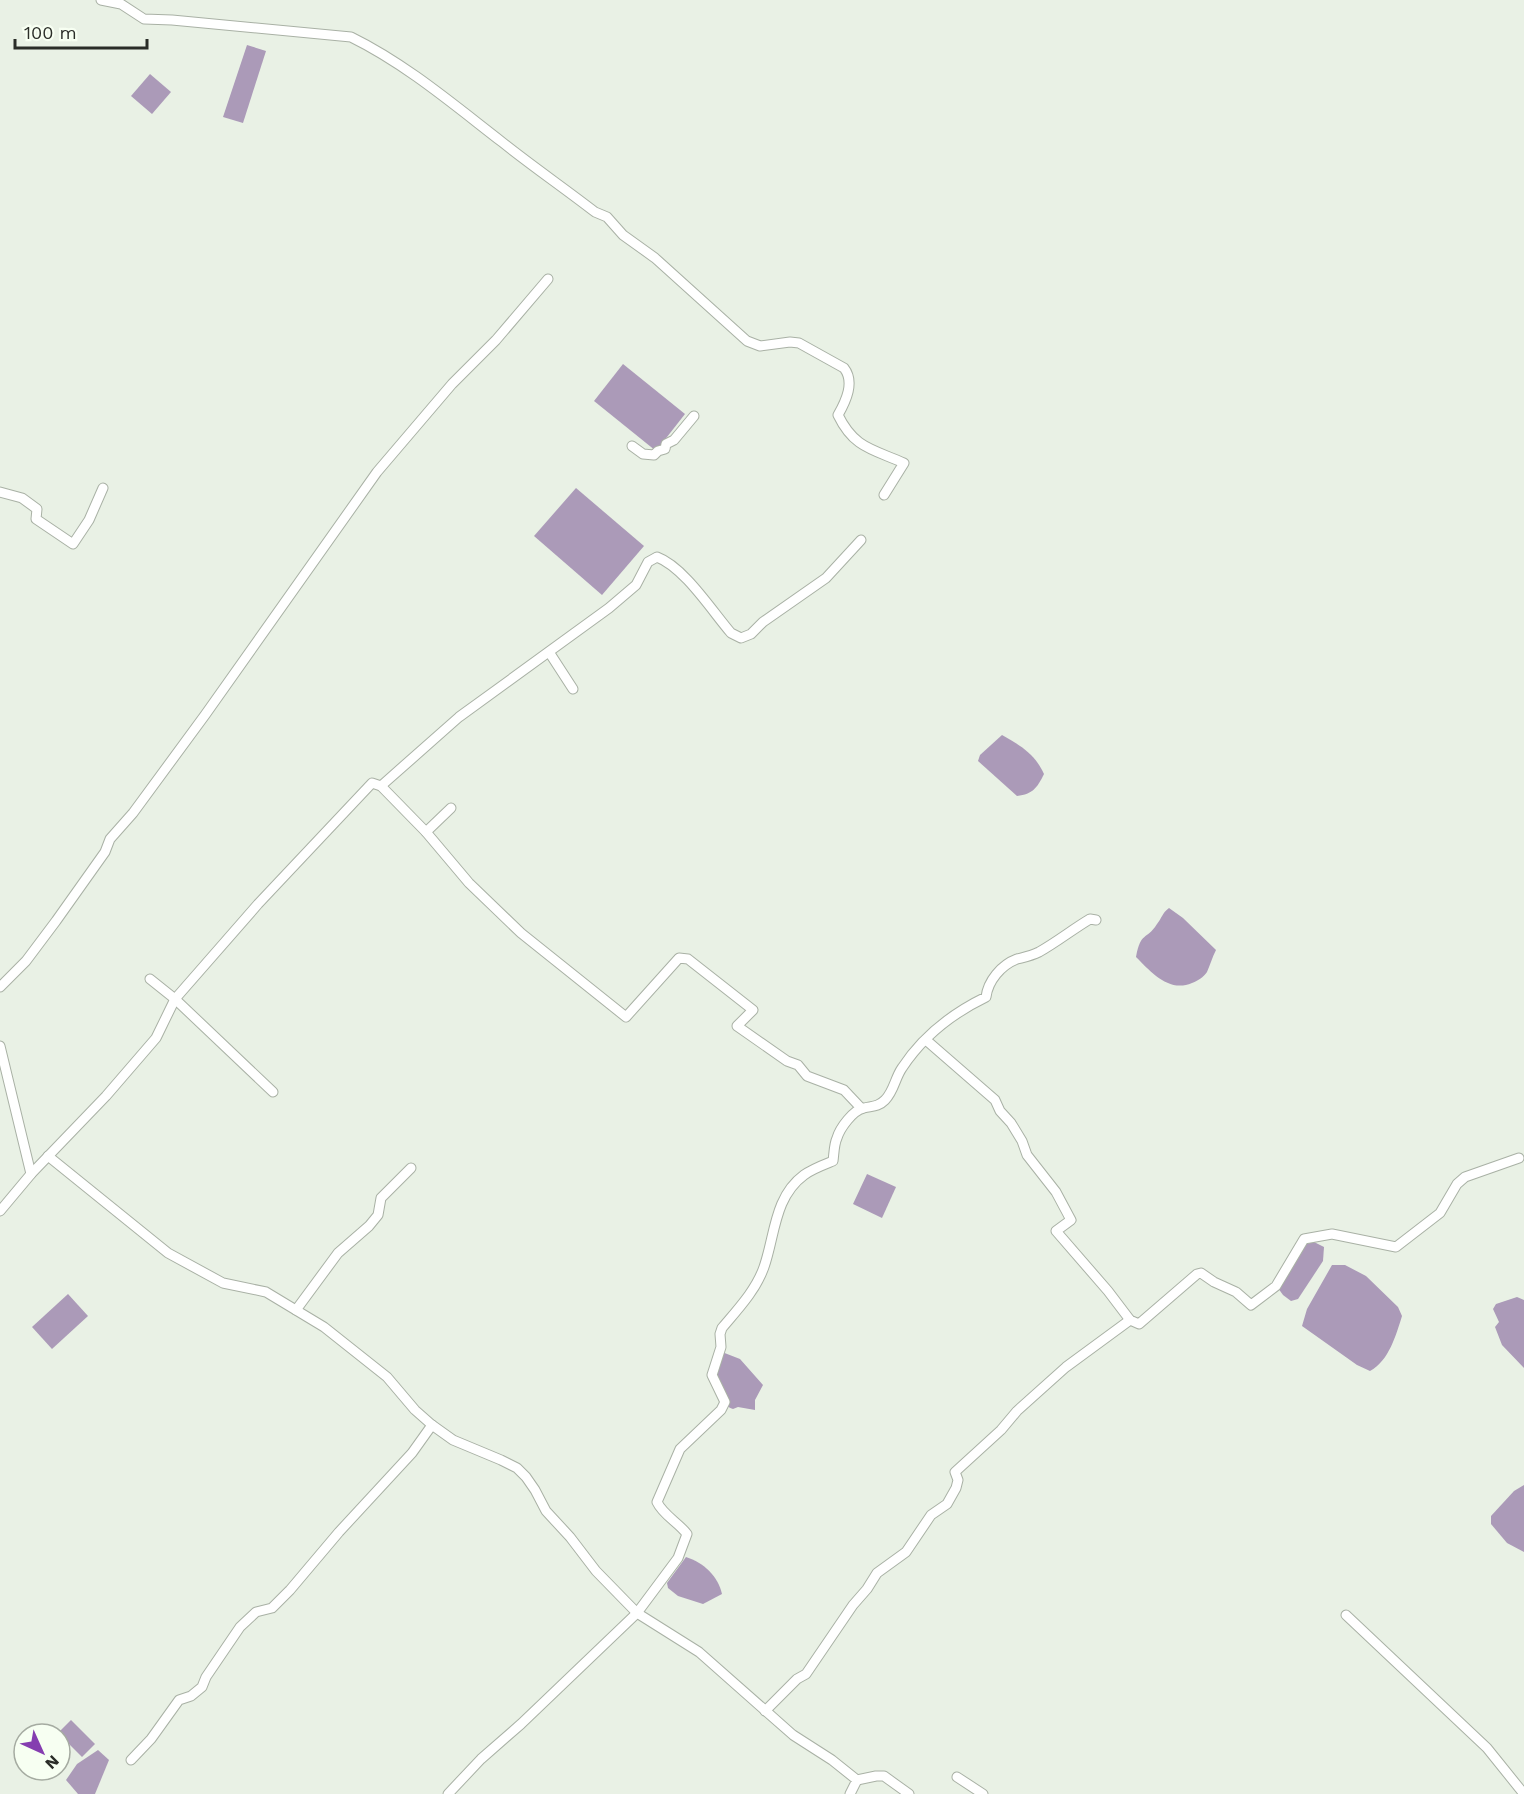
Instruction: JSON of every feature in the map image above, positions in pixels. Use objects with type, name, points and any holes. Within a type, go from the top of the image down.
[{"type":"street","points":[[100,0],[121,4],[144,19],[351,37],[374,49],[464,111],[595,212],[607,217],[624,235],[656,258],[747,341],[760,346],[800,343],[844,368],[849,374],[849,380],[847,399],[838,414],[843,424],[856,442],[904,463],[884,495]]},
{"type":"street","points":[[0,987],[26,961],[56,921],[105,852],[110,838],[133,813],[205,715],[376,472],[548,279]]},
{"type":"street","points":[[632,446],[643,454],[654,455],[665,449],[666,444],[674,440],[694,416]]},
{"type":"street","points":[[0,492],[4,495],[22,498],[37,509],[36,519],[73,544],[89,520],[103,488]]},
{"type":"street","points":[[381,786],[459,717],[609,608],[636,585],[648,562],[657,557],[677,569],[731,633],[741,638],[751,634],[763,622],[826,578],[861,540]]},
{"type":"street","points":[[549,652],[573,689]]},
{"type":"street","points":[[0,1211],[156,1038],[175,999],[258,904],[372,783],[381,786],[426,832],[469,883],[521,933],[626,1017],[679,958],[688,959],[753,1010],[737,1026],[787,1061],[798,1065],[807,1076],[844,1090],[861,1108]]},
{"type":"street","points":[[426,832],[451,808]]},
{"type":"street","points":[[448,1794],[481,1759],[528,1718],[637,1613],[678,1558],[687,1534],[660,1509],[657,1502],[680,1449],[721,1410],[725,1402],[712,1376],[721,1347],[720,1334],[722,1328],[755,1285],[764,1267],[775,1219],[787,1196],[804,1176],[833,1161],[836,1138],[852,1115],[861,1108],[873,1107],[883,1102],[902,1068],[926,1040],[947,1019],[963,1008],[986,998],[987,988],[993,977],[1004,967],[1040,951],[1090,919],[1096,920]]},
{"type":"street","points":[[150,979],[175,999],[273,1092]]},
{"type":"street","points":[[926,1040],[995,1100],[1022,1142],[1027,1155],[1056,1192],[1071,1220],[1056,1231],[1130,1320],[1139,1324],[1201,1273],[1236,1292],[1251,1305],[1276,1286],[1304,1239],[1332,1234],[1396,1247],[1440,1213],[1465,1177],[1520,1158]]},
{"type":"street","points":[[0,1047],[31,1174]]},
{"type":"street","points":[[48,1156],[168,1254],[223,1283],[266,1292],[324,1327],[387,1377],[415,1410],[432,1425],[453,1440],[517,1468],[531,1483],[546,1511],[596,1571],[637,1613],[699,1652],[793,1735],[832,1760],[857,1780]]},
{"type":"street","points":[[296,1310],[338,1253],[378,1215],[381,1198],[411,1168]]},
{"type":"street","points":[[765,1711],[797,1679],[806,1674],[877,1573],[906,1552],[932,1515],[947,1504],[958,1480],[955,1472],[1066,1367],[1130,1320]]},
{"type":"street","points":[[131,1760],[151,1739],[179,1700],[191,1696],[202,1687],[206,1677],[240,1627],[256,1612],[272,1608],[290,1590],[339,1532],[412,1453],[432,1425]]},
{"type":"street","points":[[1346,1616],[1487,1748],[1524,1794]]},
{"type":"street","points":[[857,1780],[884,1776],[909,1794]]},
{"type":"street","points":[[957,1778],[983,1794]]},
{"type":"street","points":[[850,1794],[857,1780]]},
{"type":"shaded area","points":[[247,45],[266,51],[243,123],[223,117]]},
{"type":"shaded area","points":[[150,74],[171,92],[152,114],[131,96]]},
{"type":"shaded area","points":[[623,364],[685,414],[656,451],[594,401]]},
{"type":"shaded area","points":[[576,488],[644,546],[602,595],[534,536]]},
{"type":"shaded area","points":[[1002,735],[1021,746],[1032,756],[1044,774],[1037,787],[1027,794],[1017,796],[978,761],[980,755]]},
{"type":"shaded area","points":[[1169,908],[1183,918],[1216,950],[1206,974],[1184,985],[1168,983],[1161,979],[1136,957],[1142,940]]},
{"type":"shaded area","points":[[867,1174],[896,1187],[882,1218],[853,1204]]},
{"type":"shaded area","points":[[1314,1242],[1324,1247],[1323,1261],[1298,1299],[1291,1301],[1278,1288],[1306,1244]]},
{"type":"shaded area","points":[[1332,1265],[1345,1265],[1366,1276],[1398,1307],[1402,1316],[1387,1354],[1377,1367],[1370,1371],[1357,1365],[1302,1326],[1307,1309]]},
{"type":"shaded area","points":[[68,1294],[88,1316],[52,1349],[32,1327]]},
{"type":"shaded area","points":[[1517,1297],[1524,1300],[1524,1368],[1502,1345],[1495,1327],[1499,1322],[1493,1309],[1496,1304]]},
{"type":"shaded area","points":[[722,1352],[740,1359],[763,1385],[755,1400],[755,1410],[738,1407],[733,1409],[727,1404],[717,1376]]},
{"type":"shaded area","points":[[1524,1485],[1524,1552],[1507,1543],[1491,1524],[1491,1516],[1514,1491]]},
{"type":"shaded area","points":[[686,1557],[699,1563],[714,1576],[722,1594],[703,1604],[678,1596],[668,1588],[667,1583]]},
{"type":"shaded area","points":[[71,1720],[95,1744],[82,1757],[72,1747],[72,1722],[69,1722]]},
{"type":"shaded area","points":[[98,1750],[109,1760],[95,1794],[78,1794],[68,1782],[72,1782],[72,1771],[77,1764]]}]
